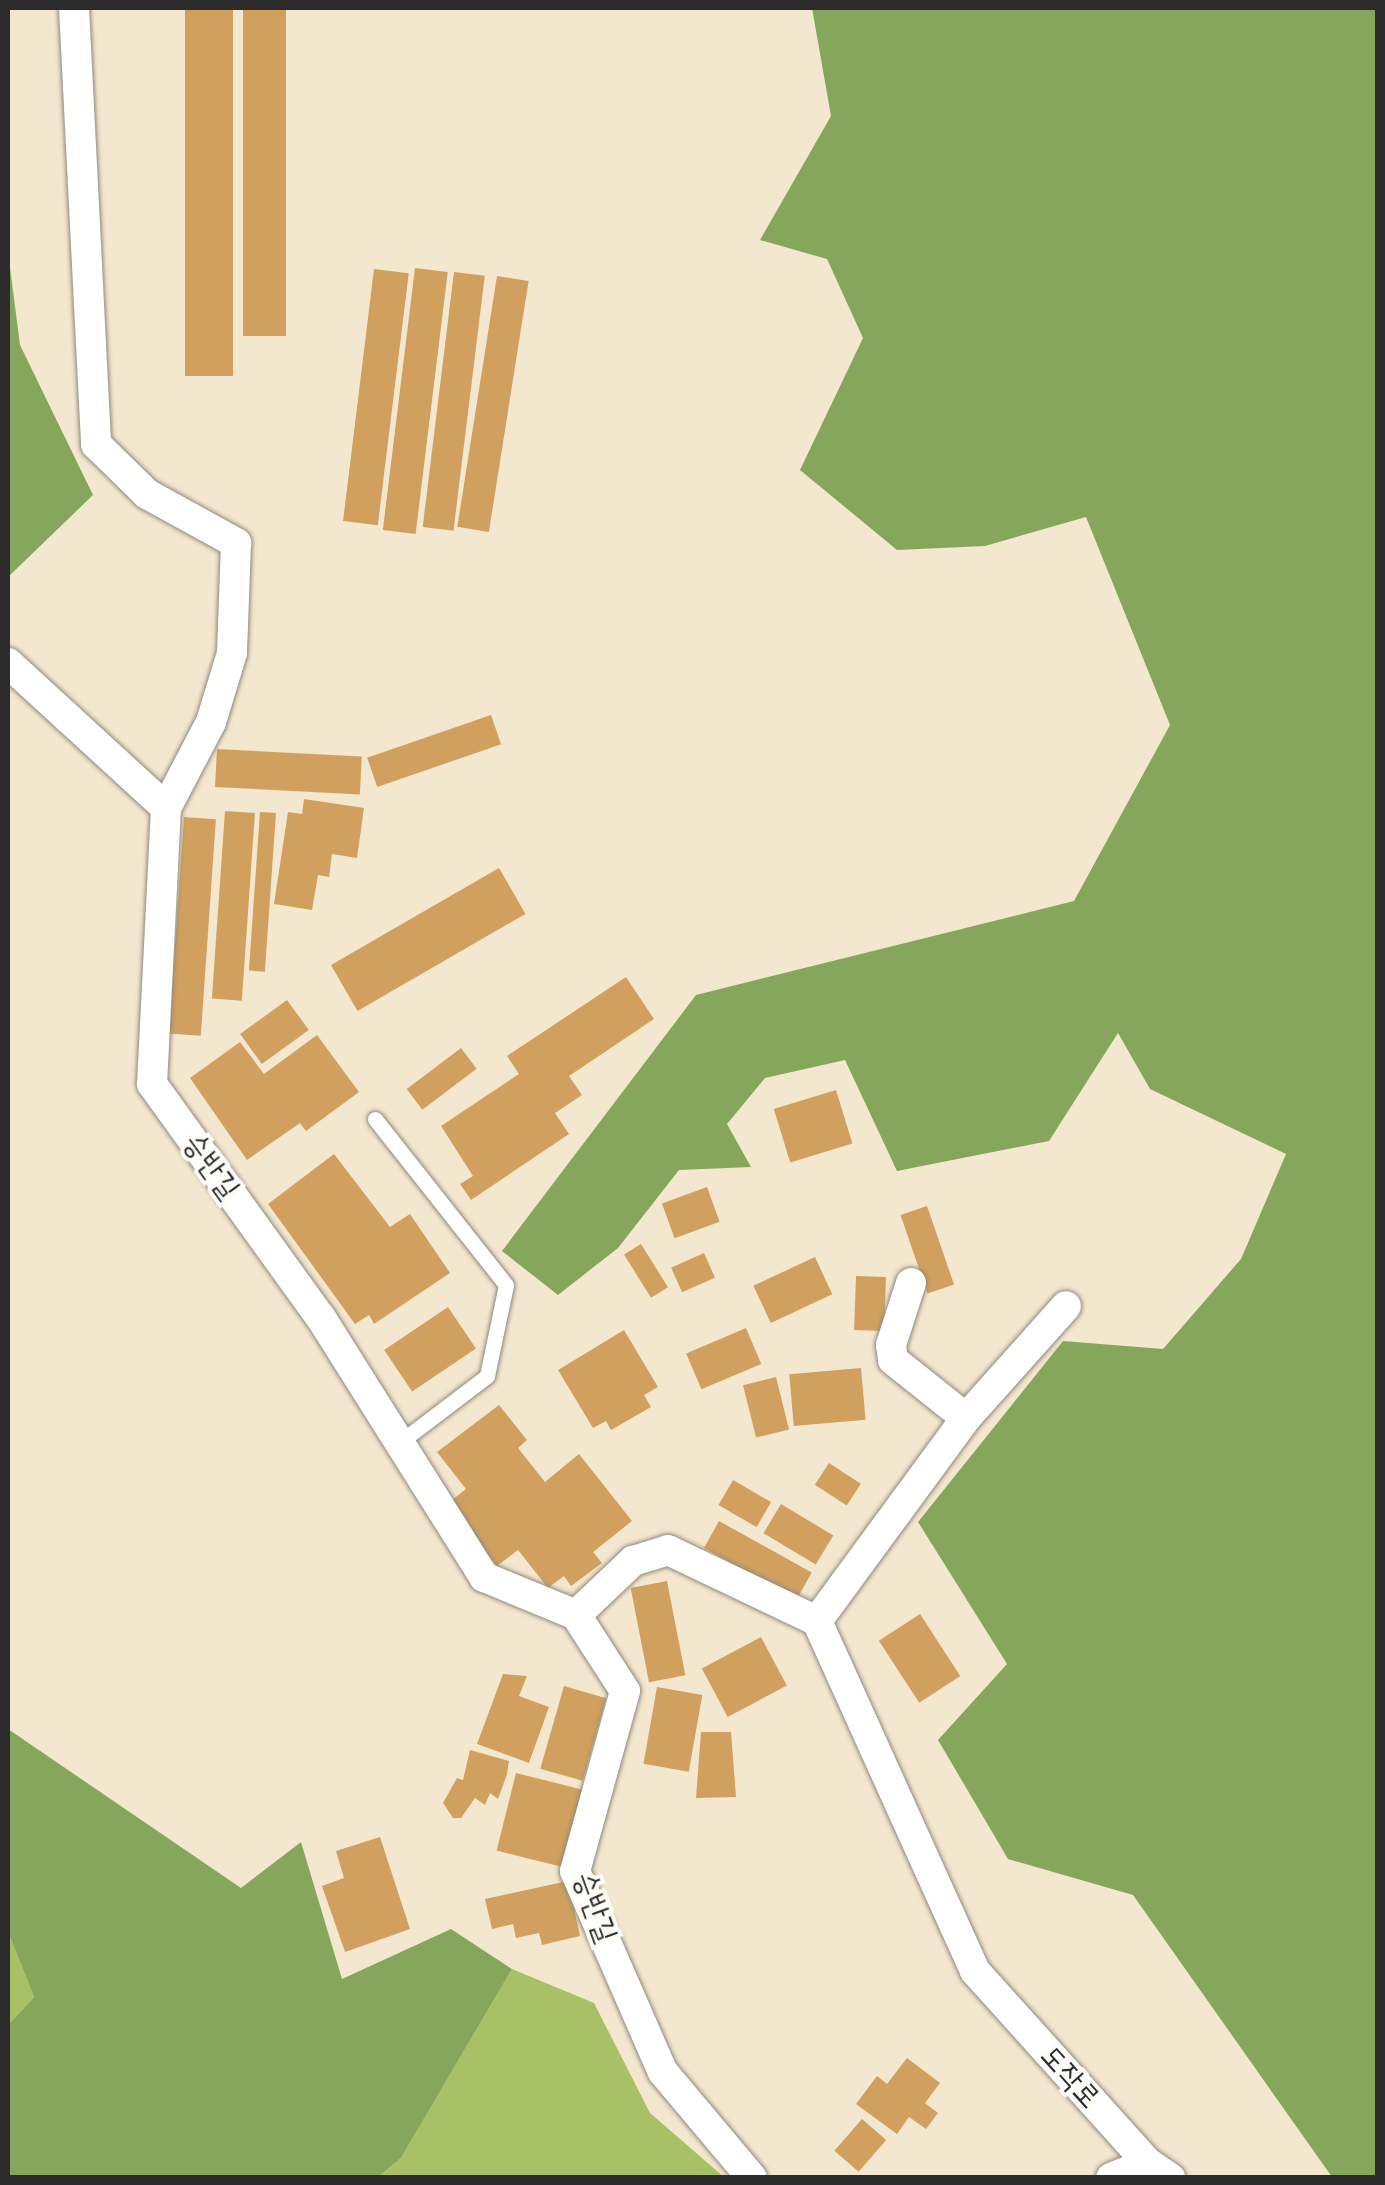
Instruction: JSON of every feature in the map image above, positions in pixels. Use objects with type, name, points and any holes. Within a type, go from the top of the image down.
[{"type":"street","points":[[8,663],[166,808],[211,722],[232,652],[236,543],[148,494],[96,444],[74,8]]},
{"type":"street","name":"승반길","points":[[166,808],[152,1084],[321,1318],[484,1577],[576,1614],[625,1691],[575,1871],[663,2072],[752,2178]]},
{"type":"street","points":[[912,1283],[891,1345],[893,1360],[966,1418]]},
{"type":"street","points":[[576,1614],[634,1561],[668,1550],[817,1621],[966,1418],[1066,1306]]},
{"type":"street","name":"도작로","points":[[817,1621],[975,1970],[1159,2170]]},
{"type":"street","points":[[1111,2178],[1159,2170]]},
{"type":"lane","points":[[375,1118],[506,1285],[488,1376],[400,1442]]},
{"type":"green space","points":[[812,8],[1377,8],[1377,2177],[1332,2177],[1133,1895],[1008,1859],[938,1740],[1007,1664],[918,1522],[1063,1341],[1163,1349],[1241,1259],[1286,1154],[1150,1089],[1118,1033],[1049,1141],[897,1171],[845,1060],[765,1078],[727,1124],[751,1167],[679,1170],[618,1248],[558,1295],[502,1251],[696,995],[1074,901],[1170,725],[1086,517],[985,546],[897,550],[800,470],[863,338],[827,259],[760,240],[831,116]]},
{"type":"green space","points":[[8,252],[20,345],[93,495],[8,577]]},
{"type":"green space","points":[[8,1729],[241,1888],[301,1842],[342,1979],[451,1929],[512,1969],[401,2158],[377,2178],[8,2177],[8,2025],[34,1997],[8,1932]]},
{"type":"green space","points":[[8,1932],[34,1997],[8,2025]]},
{"type":"green space","points":[[512,1969],[594,2003],[650,2113],[724,2177],[377,2178],[401,2158]]},
{"type":"building","points":[[185,8],[233,8],[233,376],[185,376]]},
{"type":"building","points":[[243,8],[286,8],[286,336],[243,336]]},
{"type":"building","points":[[415,268],[448,272],[416,534],[383,530]]},
{"type":"building","points":[[374,269],[409,273],[378,525],[343,521]]},
{"type":"building","points":[[454,272],[485,276],[453,531],[423,527]]},
{"type":"building","points":[[497,276],[529,281],[489,532],[457,527]]},
{"type":"building","points":[[491,715],[501,744],[377,787],[367,758]]},
{"type":"building","points":[[217,749],[362,757],[360,795],[215,787]]},
{"type":"building","points":[[304,799],[364,808],[357,858],[332,854],[329,877],[318,875],[312,910],[274,904],[288,812],[302,814]]},
{"type":"building","points":[[225,811],[255,813],[242,1001],[212,999]]},
{"type":"building","points":[[260,812],[276,813],[265,972],[249,971]]},
{"type":"building","points":[[184,817],[216,819],[201,1036],[169,1033]]},
{"type":"building","points":[[499,868],[526,914],[357,1011],[331,965]]},
{"type":"building","points":[[626,977],[654,1019],[569,1076],[582,1095],[555,1113],[569,1134],[471,1200],[460,1184],[473,1176],[441,1126],[519,1074],[507,1056]]},
{"type":"building","points":[[287,1000],[309,1030],[262,1064],[240,1034]]},
{"type":"building","points":[[317,1035],[359,1092],[306,1131],[300,1123],[247,1160],[190,1078],[240,1042],[264,1074]]},
{"type":"building","points":[[461,1048],[477,1069],[422,1110],[407,1089]]},
{"type":"building","points":[[836,1090],[852,1144],[790,1163],[774,1109]]},
{"type":"building","points":[[334,1154],[390,1227],[410,1214],[450,1273],[374,1324],[369,1315],[355,1324],[268,1204]]},
{"type":"building","points":[[707,1187],[720,1222],[675,1238],[662,1203]]},
{"type":"building","points":[[927,1206],[954,1284],[928,1294],[901,1215]]},
{"type":"building","points":[[641,1244],[668,1287],[651,1298],[624,1255]]},
{"type":"building","points":[[704,1253],[715,1278],[682,1292],[671,1268]]},
{"type":"building","points":[[815,1257],[832,1294],[771,1323],[753,1286]]},
{"type":"building","points":[[856,1276],[886,1277],[884,1331],[854,1330]]},
{"type":"building","points":[[448,1307],[476,1348],[412,1392],[384,1350]]},
{"type":"building","points":[[746,1328],[761,1364],[701,1389],[686,1353]]},
{"type":"building","points":[[624,1330],[658,1387],[644,1395],[651,1407],[611,1430],[606,1421],[593,1428],[558,1370]]},
{"type":"building","points":[[861,1368],[866,1420],[794,1426],[789,1374]]},
{"type":"building","points":[[776,1377],[789,1429],[756,1438],[743,1385]]},
{"type":"building","points":[[499,1405],[527,1440],[518,1448],[545,1482],[579,1454],[632,1521],[593,1552],[602,1563],[571,1586],[564,1576],[548,1588],[518,1550],[497,1566],[447,1504],[466,1489],[437,1452]]},
{"type":"building","points":[[829,1463],[861,1484],[847,1506],[815,1485]]},
{"type":"building","points":[[733,1480],[771,1502],[757,1527],[718,1505]]},
{"type":"building","points":[[781,1504],[833,1535],[816,1565],[763,1533]]},
{"type":"building","points":[[719,1521],[812,1572],[797,1600],[704,1548]]},
{"type":"building","points":[[667,1581],[685,1675],[649,1682],[631,1588]]},
{"type":"building","points":[[920,1614],[960,1676],[919,1703],[879,1641]]},
{"type":"building","points":[[761,1637],[787,1686],[728,1717],[702,1668]]},
{"type":"building","points":[[503,1674],[527,1676],[519,1696],[549,1707],[529,1763],[477,1744]]},
{"type":"building","points":[[564,1686],[606,1698],[583,1781],[540,1769]]},
{"type":"building","points":[[657,1687],[702,1695],[689,1772],[643,1764]]},
{"type":"building","points":[[701,1732],[731,1732],[736,1797],[696,1798]]},
{"type":"building","points":[[470,1750],[509,1761],[507,1774],[498,1799],[490,1793],[485,1805],[475,1798],[461,1818],[453,1818],[443,1803],[457,1778],[463,1780]]},
{"type":"building","points":[[516,1773],[586,1790],[567,1868],[497,1851]]},
{"type":"building","points":[[380,1837],[410,1929],[345,1952],[322,1886],[344,1878],[336,1851]]},
{"type":"building","points":[[568,1881],[580,1936],[542,1945],[539,1933],[516,1938],[513,1924],[492,1929],[485,1899]]},
{"type":"building","points":[[907,2058],[940,2083],[925,2103],[938,2113],[926,2129],[909,2117],[897,2134],[856,2104],[877,2076],[887,2084]]},
{"type":"building","points":[[862,2119],[886,2140],[859,2172],[834,2151]]}]
